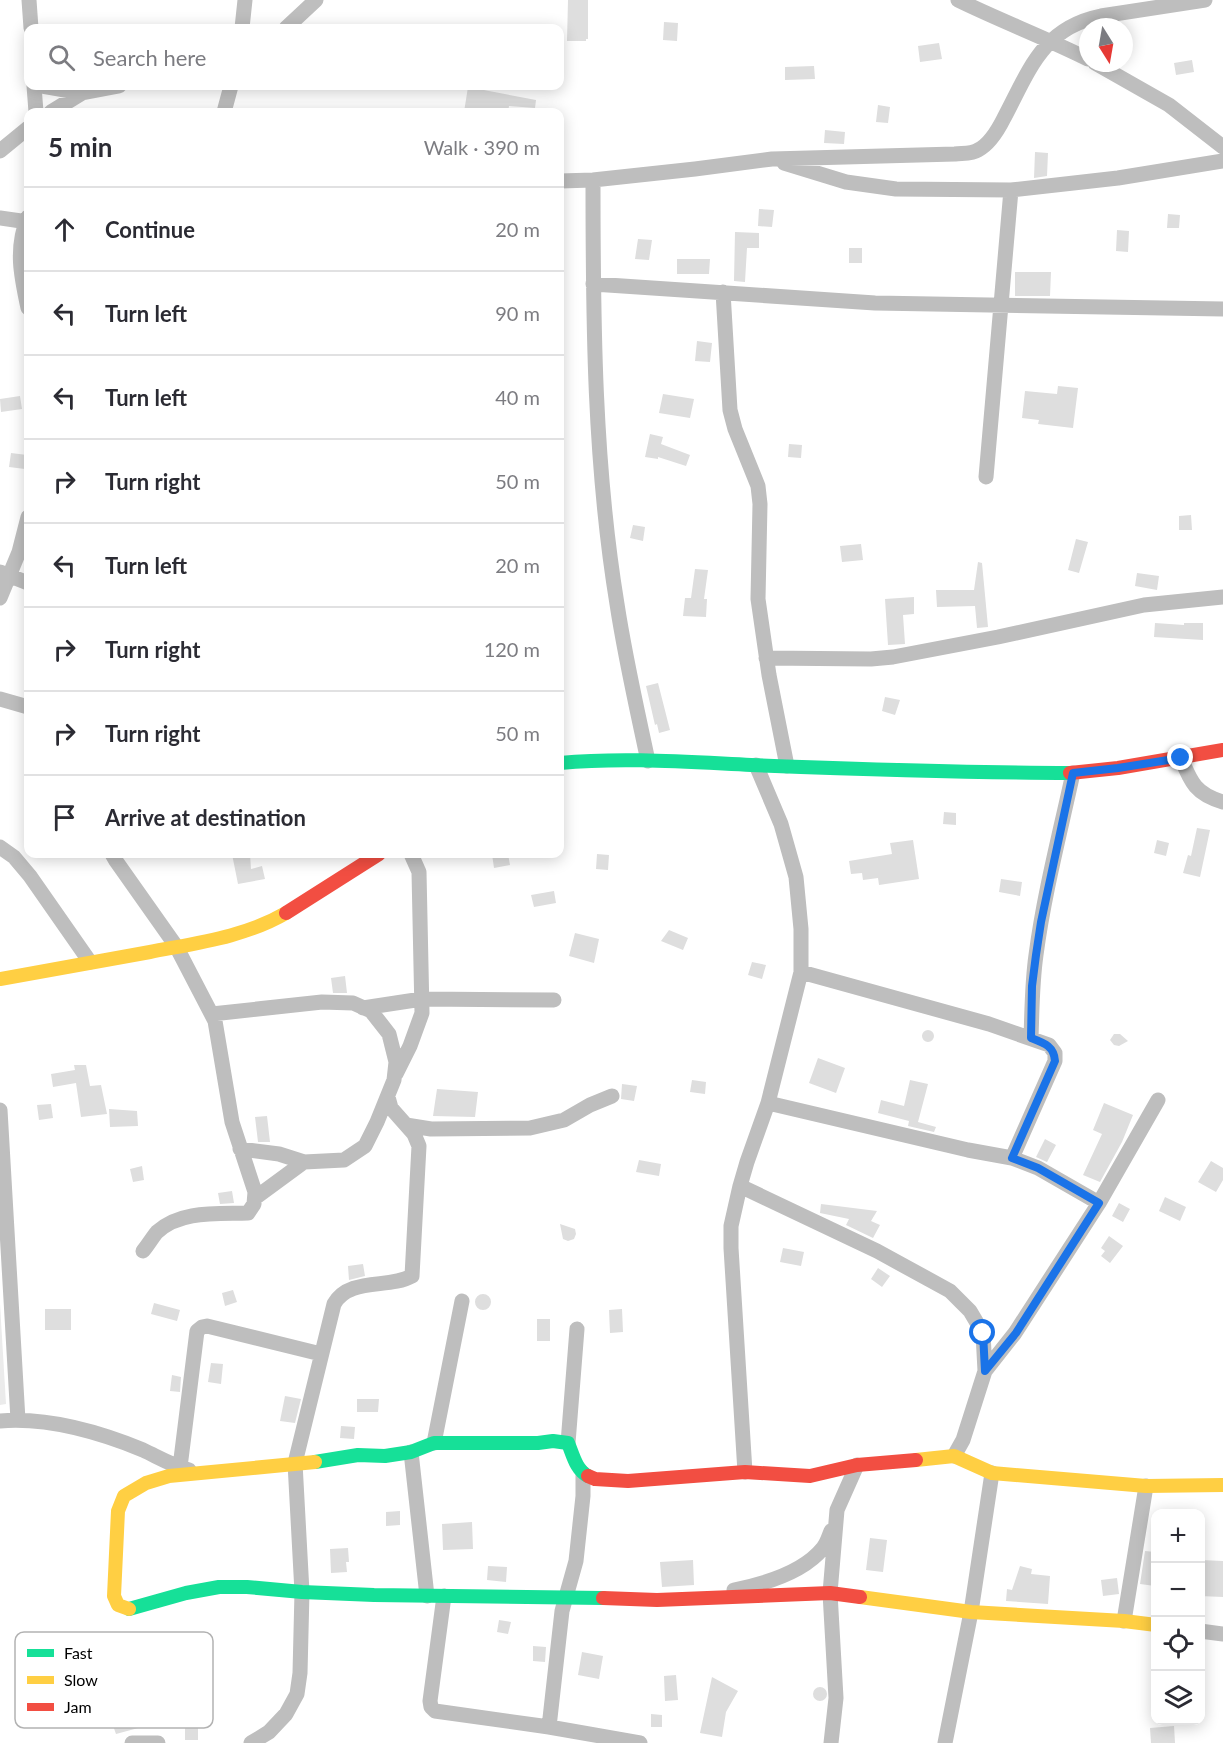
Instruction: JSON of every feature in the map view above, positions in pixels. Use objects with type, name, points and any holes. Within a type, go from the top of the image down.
[{"type":"street","points":[[29,0],[31,24]]},
{"type":"street","points":[[242,24],[245,0]]},
{"type":"street","points":[[290,24],[316,0]]},
{"type":"street","points":[[958,0],[1079,54]]},
{"type":"street","points":[[564,182],[772,159],[976,152],[988,143],[995,133],[1031,65],[1050,40],[1072,25],[1085,19],[1205,0]]},
{"type":"street","points":[[1111,72],[1168,105],[1223,147]]},
{"type":"street","points":[[34,90],[36,108]]},
{"type":"street","points":[[65,90],[82,93],[98,90]]},
{"type":"street","points":[[225,108],[230,90]]},
{"type":"street","points":[[58,108],[82,93]]},
{"type":"street","points":[[0,151],[24,131]]},
{"type":"street","points":[[772,159],[846,182],[896,189],[1011,190],[1118,178],[1223,161]]},
{"type":"street","points":[[593,180],[596,403],[606,516],[616,603],[648,761]]},
{"type":"street","points":[[986,477],[1011,190]]},
{"type":"street","points":[[0,218],[24,220]]},
{"type":"street","points":[[24,233],[19,253],[24,287]]},
{"type":"street","points":[[593,284],[875,303],[1223,309]]},
{"type":"street","points":[[723,292],[730,410],[735,429],[758,486],[760,504],[758,599],[766,658],[787,766]]},
{"type":"street","points":[[0,598],[5,573],[19,552],[24,533]]},
{"type":"street","points":[[5,573],[24,581]]},
{"type":"street","points":[[766,658],[871,659],[892,657],[998,637],[1144,605],[1223,597]]},
{"type":"street","points":[[0,699],[24,706]]},
{"type":"street","points":[[564,763],[592,760],[648,761],[980,773],[1073,773],[1118,768],[1223,750]]},
{"type":"street","points":[[1181,758],[1189,778],[1198,789],[1208,797],[1223,802]]},
{"type":"street","points":[[745,1472],[731,1226],[747,1162],[768,1103],[801,972],[801,930],[796,877],[781,824],[756,765]]},
{"type":"street","points":[[1031,1038],[1032,986],[1041,922],[1073,773]]},
{"type":"street","points":[[0,847],[14,857],[30,876],[90,962]]},
{"type":"street","points":[[114,858],[176,946],[215,1021],[232,1122],[255,1192],[254,1204],[248,1213],[204,1214],[176,1220],[158,1232],[143,1251]]},
{"type":"street","points":[[0,979],[209,940],[271,922],[373,858]]},
{"type":"street","points":[[240,1149],[279,1154],[304,1162],[344,1160],[365,1146],[410,1046],[422,1013],[419,872],[413,858]]},
{"type":"street","points":[[801,972],[918,1004],[1031,1038],[1049,1046],[1054,1053],[1055,1061],[1012,1158]]},
{"type":"street","points":[[363,1008],[422,999],[554,1000]]},
{"type":"street","points":[[212,1014],[322,1002],[353,1003],[371,1011],[389,1035],[396,1062],[394,1080]]},
{"type":"street","points":[[406,1125],[431,1129],[530,1128],[564,1120],[612,1096]]},
{"type":"street","points":[[250,1743],[268,1732],[286,1714],[297,1694],[300,1673],[302,1593],[295,1463],[334,1304],[343,1292],[374,1284],[405,1280],[412,1276],[419,1146],[414,1134],[391,1108],[388,1097]]},
{"type":"street","points":[[985,1371],[1016,1333],[1099,1203],[1158,1100]]},
{"type":"street","points":[[768,1103],[928,1141],[1012,1158],[1038,1168],[1099,1203]]},
{"type":"street","points":[[0,1110],[18,1420]]},
{"type":"street","points":[[255,1198],[304,1162]]},
{"type":"street","points":[[740,1186],[877,1251],[951,1291],[970,1311],[983,1333],[985,1371],[963,1440],[954,1456]]},
{"type":"street","points":[[434,1443],[462,1301]]},
{"type":"street","points":[[180,1467],[196,1336],[202,1327],[207,1326],[321,1354]]},
{"type":"street","points":[[577,1329],[568,1443],[577,1465],[583,1473],[595,1479],[628,1481],[745,1472],[810,1476],[857,1465],[954,1456],[992,1473],[1146,1486],[1223,1485]]},
{"type":"street","points":[[0,1421],[18,1420],[61,1425],[95,1433],[144,1451],[171,1465],[196,1472]]},
{"type":"street","points":[[568,1443],[554,1441],[434,1443],[411,1452],[358,1455],[324,1461],[196,1472],[169,1476],[146,1483],[124,1496],[118,1511],[114,1596],[118,1605],[128,1609],[186,1593],[219,1587],[247,1587],[302,1593],[566,1596],[657,1600],[830,1593],[970,1612],[1151,1624]]},
{"type":"street","points":[[411,1452],[427,1596]]},
{"type":"street","points":[[657,1600],[721,1593],[748,1587],[801,1567],[824,1547],[857,1465]]},
{"type":"street","points":[[549,1727],[562,1611],[576,1561],[583,1496],[583,1473]]},
{"type":"street","points":[[945,1743],[970,1612],[992,1473]]},
{"type":"street","points":[[1124,1621],[1146,1486]]},
{"type":"street","points":[[831,1743],[836,1698],[830,1593],[837,1510]]},
{"type":"street","points":[[444,1596],[430,1701],[435,1711],[640,1743]]},
{"type":"street","points":[[1205,1632],[1223,1634]]},
{"type":"street","points":[[132,1743],[158,1743]]},
{"type":"shaded area","points":[[0,1304],[6,1404],[0,1405]]},
{"type":"building","points":[[568,0],[588,0],[588,39],[586,41],[567,41]]},
{"type":"building","points":[[664,22],[678,23],[677,41],[663,40]]},
{"type":"building","points":[[939,43],[942,59],[920,62],[918,46]]},
{"type":"building","points":[[1192,60],[1194,72],[1176,75],[1174,63]]},
{"type":"building","points":[[814,66],[815,79],[785,80],[785,67]]},
{"type":"building","points":[[468,90],[484,90],[536,100],[535,108],[509,106],[509,108],[465,108]]},
{"type":"building","points":[[878,105],[890,107],[888,123],[876,122]]},
{"type":"building","points":[[825,130],[845,132],[844,144],[824,143]]},
{"type":"building","points":[[1035,152],[1048,153],[1047,176],[1034,178]]},
{"type":"building","points":[[759,209],[774,210],[772,227],[758,226]]},
{"type":"building","points":[[1168,214],[1180,215],[1179,228],[1167,228]]},
{"type":"building","points":[[1117,230],[1129,231],[1128,252],[1116,251]]},
{"type":"building","points":[[735,232],[759,233],[759,248],[747,248],[745,282],[734,281]]},
{"type":"building","points":[[638,239],[652,240],[649,260],[635,259]]},
{"type":"building","points":[[849,248],[862,248],[862,263],[849,263]]},
{"type":"building","points":[[677,259],[710,259],[709,274],[677,274]]},
{"type":"building","points":[[1015,272],[1051,272],[1050,296],[1015,296]]},
{"type":"building","points":[[697,341],[712,343],[710,362],[695,361]]},
{"type":"building","points":[[1058,386],[1078,388],[1073,428],[1038,424],[1039,420],[1022,418],[1025,391],[1057,394]]},
{"type":"building","points":[[663,394],[694,399],[690,418],[659,413]]},
{"type":"building","points":[[20,396],[22,409],[1,412],[0,399]]},
{"type":"building","points":[[650,434],[663,437],[661,444],[690,455],[686,466],[658,457],[658,459],[645,457]]},
{"type":"building","points":[[789,444],[802,445],[801,458],[788,457]]},
{"type":"building","points":[[11,453],[24,455],[24,469],[9,467]]},
{"type":"building","points":[[1191,515],[1192,530],[1179,530],[1179,516]]},
{"type":"building","points":[[633,525],[645,527],[643,541],[630,538]]},
{"type":"building","points":[[1076,539],[1088,542],[1079,573],[1068,570]]},
{"type":"building","points":[[861,544],[863,560],[842,562],[840,546]]},
{"type":"building","points":[[978,562],[982,563],[988,627],[977,628],[975,606],[937,607],[936,590],[974,590]]},
{"type":"building","points":[[695,569],[708,570],[704,599],[707,599],[706,617],[683,616],[685,598],[691,598]]},
{"type":"building","points":[[1137,573],[1159,576],[1157,590],[1135,586]]},
{"type":"building","points":[[914,597],[914,614],[903,615],[905,644],[888,645],[885,599]]},
{"type":"building","points":[[1155,623],[1184,625],[1184,623],[1203,623],[1203,640],[1154,637]]},
{"type":"building","points":[[658,683],[670,730],[659,733],[646,686]]},
{"type":"building","points":[[885,697],[900,700],[895,715],[882,711]]},
{"type":"building","points":[[944,812],[956,813],[956,825],[943,824]]},
{"type":"building","points":[[1197,828],[1210,830],[1200,877],[1183,873],[1188,855],[1191,856]]},
{"type":"building","points":[[913,840],[919,879],[879,885],[878,878],[863,880],[862,873],[851,874],[849,861],[892,854],[890,843]]},
{"type":"building","points":[[1157,840],[1169,843],[1166,856],[1154,853]]},
{"type":"building","points":[[597,854],[609,855],[608,870],[596,869]]},
{"type":"building","points":[[233,858],[250,858],[251,869],[262,866],[265,879],[238,884]]},
{"type":"building","points":[[493,858],[509,858],[510,865],[494,868]]},
{"type":"building","points":[[1001,879],[1022,882],[1020,896],[999,892]]},
{"type":"building","points":[[554,891],[556,903],[534,907],[531,895]]},
{"type":"building","points":[[669,930],[688,938],[683,950],[661,941]]},
{"type":"building","points":[[575,933],[599,939],[594,963],[569,956]]},
{"type":"building","points":[[752,962],[766,965],[762,979],[748,975]]},
{"type":"building","points":[[345,976],[347,993],[333,993],[331,978]]},
{"type":"building","points":[[930,1030],[933,1031],[933,1041],[926,1042],[923,1041],[922,1034],[923,1031]]},
{"type":"building","points":[[1114,1034],[1120,1034],[1128,1041],[1119,1046],[1114,1045],[1110,1040]]},
{"type":"building","points":[[818,1058],[845,1068],[836,1093],[809,1083]]},
{"type":"building","points":[[74,1065],[86,1065],[90,1086],[101,1085],[107,1114],[81,1117],[76,1083],[53,1087],[51,1074],[75,1070]]},
{"type":"building","points":[[692,1080],[706,1082],[705,1094],[690,1092]]},
{"type":"building","points":[[910,1080],[928,1084],[918,1122],[936,1127],[934,1132],[908,1126],[909,1121],[878,1113],[881,1100],[904,1106]]},
{"type":"building","points":[[622,1084],[637,1086],[634,1101],[621,1099]]},
{"type":"building","points":[[437,1089],[478,1092],[475,1117],[433,1116]]},
{"type":"building","points":[[1104,1103],[1133,1115],[1122,1142],[1100,1182],[1083,1175],[1102,1134],[1093,1130]]},
{"type":"building","points":[[51,1104],[53,1118],[39,1120],[37,1105]]},
{"type":"building","points":[[109,1109],[137,1111],[138,1126],[110,1127]]},
{"type":"building","points":[[267,1116],[270,1142],[258,1142],[255,1117]]},
{"type":"building","points":[[1045,1139],[1056,1145],[1047,1162],[1036,1157]]},
{"type":"building","points":[[639,1160],[661,1164],[659,1176],[636,1172]]},
{"type":"building","points":[[1211,1161],[1223,1168],[1223,1180],[1216,1192],[1198,1182]]},
{"type":"building","points":[[142,1166],[144,1180],[133,1182],[130,1169]]},
{"type":"building","points":[[232,1191],[234,1203],[220,1204],[218,1193]]},
{"type":"building","points":[[1165,1197],[1186,1207],[1180,1221],[1159,1211]]},
{"type":"building","points":[[1119,1203],[1130,1209],[1123,1222],[1112,1216]]},
{"type":"building","points":[[821,1204],[877,1211],[871,1221],[880,1225],[873,1238],[846,1225],[849,1219],[820,1213]]},
{"type":"building","points":[[560,1224],[575,1229],[574,1239],[568,1241],[563,1239]]},
{"type":"building","points":[[1109,1236],[1123,1246],[1110,1263],[1101,1256],[1105,1251],[1101,1248]]},
{"type":"building","points":[[783,1248],[804,1252],[801,1266],[780,1262]]},
{"type":"building","points":[[363,1264],[365,1276],[349,1280],[348,1266]]},
{"type":"building","points":[[878,1268],[890,1276],[882,1287],[871,1279]]},
{"type":"building","points":[[233,1290],[237,1302],[225,1306],[222,1293]]},
{"type":"building","points":[[483,1294],[489,1296],[491,1302],[489,1308],[483,1310],[477,1308],[475,1302],[477,1296]]},
{"type":"building","points":[[154,1303],[180,1310],[177,1321],[151,1314]]},
{"type":"building","points":[[45,1309],[71,1309],[71,1330],[45,1330]]},
{"type":"building","points":[[622,1309],[623,1332],[610,1333],[609,1310]]},
{"type":"building","points":[[537,1319],[550,1319],[550,1341],[537,1341]]},
{"type":"building","points":[[211,1363],[223,1364],[221,1384],[208,1382]]},
{"type":"building","points":[[172,1375],[181,1377],[180,1392],[170,1391]]},
{"type":"building","points":[[285,1396],[301,1399],[295,1423],[280,1421]]},
{"type":"building","points":[[357,1399],[379,1399],[378,1412],[357,1412]]},
{"type":"building","points":[[341,1426],[355,1427],[354,1439],[340,1438]]},
{"type":"building","points":[[400,1511],[400,1525],[386,1526],[386,1512]]},
{"type":"building","points":[[472,1522],[473,1549],[443,1550],[442,1524]]},
{"type":"building","points":[[870,1538],[887,1540],[883,1572],[866,1570]]},
{"type":"building","points":[[348,1548],[347,1572],[331,1573],[330,1549]]},
{"type":"building","points":[[1145,1551],[1151,1552],[1151,1585],[1140,1584]]},
{"type":"building","points":[[693,1560],[694,1585],[662,1587],[660,1562]]},
{"type":"building","points":[[1205,1560],[1223,1561],[1223,1597],[1205,1596]]},
{"type":"building","points":[[488,1566],[507,1567],[506,1582],[487,1580]]},
{"type":"building","points":[[1020,1566],[1032,1569],[1031,1574],[1050,1576],[1048,1604],[1006,1601],[1007,1589],[1012,1590]]},
{"type":"building","points":[[1117,1578],[1119,1594],[1103,1596],[1101,1580]]},
{"type":"building","points":[[499,1620],[511,1622],[508,1634],[497,1632]]},
{"type":"building","points":[[533,1646],[546,1647],[545,1662],[533,1661]]},
{"type":"building","points":[[582,1652],[603,1656],[599,1679],[578,1675]]},
{"type":"building","points":[[676,1675],[678,1700],[665,1701],[664,1676]]},
{"type":"building","points":[[712,1677],[738,1691],[726,1712],[722,1737],[700,1733]]},
{"type":"building","points":[[820,1687],[825,1689],[827,1694],[825,1699],[820,1701],[815,1699],[813,1694],[815,1689]]},
{"type":"building","points":[[651,1714],[662,1715],[662,1727],[651,1727]]},
{"type":"building","points":[[1174,1726],[1175,1743],[1151,1743],[1150,1728]]},
{"type":"building","points":[[114,1728],[138,1728],[116,1734]]},
{"type":"building","points":[[185,1728],[198,1728],[198,1740],[185,1740]]},
{"type":"traffic: fast","points":[[564,763],[608,760],[1070,773]]},
{"type":"traffic: fast","points":[[315,1462],[358,1455],[385,1456],[411,1452],[434,1443],[553,1441],[568,1443],[578,1466],[588,1476]]},
{"type":"traffic: fast","points":[[129,1609],[186,1593],[219,1587],[374,1595],[603,1598]]},
{"type":"traffic: slow","points":[[0,979],[220,938],[254,928],[286,913]]},
{"type":"traffic: slow","points":[[916,1460],[954,1456],[992,1473],[1146,1486],[1223,1485]]},
{"type":"traffic: slow","points":[[129,1609],[118,1605],[114,1596],[118,1511],[124,1496],[146,1483],[169,1476],[315,1462]]},
{"type":"traffic: slow","points":[[860,1597],[971,1612],[1151,1624]]},
{"type":"traffic: jam","points":[[1070,773],[1118,768],[1223,750]]},
{"type":"traffic: jam","points":[[286,913],[373,858]]},
{"type":"traffic: jam","points":[[588,1476],[595,1479],[628,1481],[745,1472],[810,1476],[857,1465],[916,1460]]},
{"type":"traffic: jam","points":[[603,1598],[657,1600],[830,1593],[860,1597]]},
{"type":"route","points":[[983,1333],[985,1371],[1016,1333],[1099,1203],[1038,1168],[1012,1158],[1055,1061],[1054,1053],[1049,1046],[1031,1038],[1032,986],[1041,922],[1073,773],[1181,758]]}]
